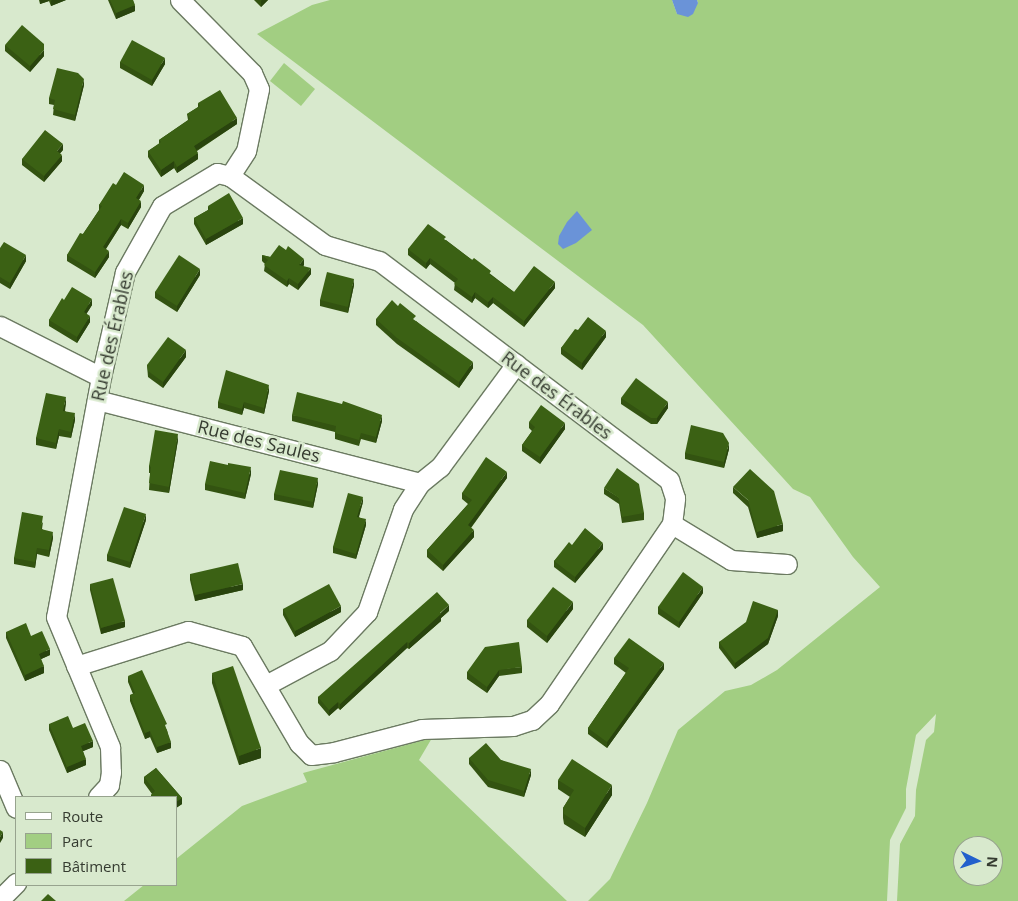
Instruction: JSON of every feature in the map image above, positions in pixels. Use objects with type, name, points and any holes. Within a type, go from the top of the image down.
[{"type":"street","points":[[180,0],[252,73],[260,89],[246,151],[230,176]]},
{"type":"street","name":"Rue des Érables","points":[[76,666],[188,631],[242,646],[300,743],[310,755],[334,752],[422,729],[514,726],[532,720],[549,704],[672,524],[674,498],[669,480],[379,261],[325,245],[230,176],[217,173],[162,206],[125,272],[101,377],[56,617],[76,666],[110,747],[111,772],[109,785],[99,796]]},
{"type":"street","points":[[0,326],[101,377]]},
{"type":"street","points":[[266,685],[330,651],[367,612],[403,509],[420,482],[440,467],[516,364]]},
{"type":"street","name":"Rue des Saules","points":[[97,400],[420,482]]},
{"type":"street","points":[[672,524],[731,560],[787,564]]},
{"type":"street","points":[[0,770],[15,806]]},
{"type":"street","points":[[0,899],[15,884]]},
{"type":"green space","points":[[330,0],[672,0],[677,14],[698,3],[697,0],[1018,0],[1018,901],[897,901],[900,844],[915,816],[916,790],[926,740],[934,732],[936,714],[916,735],[906,789],[906,808],[890,840],[887,901],[588,901],[610,879],[647,803],[678,730],[725,691],[751,685],[777,670],[880,587],[853,557],[810,497],[793,489],[643,325],[257,34],[312,5]]},
{"type":"green space","points":[[284,63],[315,89],[301,106],[270,81]]},
{"type":"green space","points":[[432,738],[419,760],[567,901],[124,901],[143,886],[178,886],[178,857],[242,806],[307,782],[303,773]]},
{"type":"water","points":[[672,0],[697,0],[698,3],[693,14],[688,17],[677,14]]},
{"type":"water","points":[[577,211],[592,230],[576,243],[563,249],[558,244],[559,236],[567,222]]},
{"type":"building","points":[[110,0],[133,0],[135,5],[116,13]]},
{"type":"building","points":[[22,25],[44,44],[44,50],[30,66],[5,45]]},
{"type":"building","points":[[132,40],[165,58],[152,80],[120,62]]},
{"type":"building","points":[[57,68],[78,73],[84,79],[75,115],[53,109],[55,100],[49,98]]},
{"type":"building","points":[[220,90],[237,118],[194,146],[198,153],[177,167],[174,161],[161,170],[148,151],[161,142],[159,140],[190,119],[187,114],[200,106],[198,103]]},
{"type":"building","points":[[45,130],[63,144],[57,151],[62,155],[44,176],[22,159]]},
{"type":"building","points":[[124,172],[144,185],[136,198],[141,201],[128,223],[121,219],[103,247],[109,251],[95,272],[67,255],[80,233],[83,234],[102,206],[99,205],[113,183],[116,185]]},
{"type":"building","points":[[229,193],[243,218],[206,239],[194,218],[210,209],[208,206]]},
{"type":"building","points":[[428,224],[472,260],[474,258],[491,271],[489,274],[514,292],[534,266],[555,282],[524,321],[493,297],[488,302],[475,292],[472,297],[454,284],[458,279],[430,258],[426,263],[408,249]]},
{"type":"building","points":[[4,242],[26,255],[10,283],[0,277],[0,248]]},
{"type":"building","points":[[279,245],[286,250],[288,246],[304,259],[299,265],[311,268],[298,284],[289,278],[287,281],[264,265],[268,260],[262,255],[270,257]]},
{"type":"building","points":[[179,255],[200,269],[177,306],[155,292]]},
{"type":"building","points":[[327,272],[354,279],[348,307],[320,300]]},
{"type":"building","points":[[72,287],[92,299],[84,312],[90,316],[77,337],[49,320],[62,298],[64,300]]},
{"type":"building","points":[[392,300],[398,306],[400,303],[416,316],[413,319],[473,362],[459,382],[397,338],[376,319]]},
{"type":"building","points":[[588,317],[606,331],[582,363],[561,348],[575,329],[578,330]]},
{"type":"building","points":[[168,337],[186,350],[163,382],[148,371],[147,365]]},
{"type":"building","points":[[226,370],[269,385],[264,408],[244,402],[242,409],[218,402]]},
{"type":"building","points":[[636,378],[668,402],[657,418],[651,418],[621,398]]},
{"type":"building","points":[[297,392],[342,404],[343,401],[382,415],[376,437],[361,433],[359,440],[335,433],[336,426],[292,415]]},
{"type":"building","points":[[46,393],[66,397],[63,411],[75,413],[71,432],[59,429],[56,443],[36,438]]},
{"type":"building","points":[[541,405],[565,423],[540,457],[522,445],[535,427],[529,422]]},
{"type":"building","points":[[691,425],[723,433],[729,443],[724,462],[685,453]]},
{"type":"building","points":[[155,430],[178,434],[169,487],[149,483],[151,467],[149,466]]},
{"type":"building","points":[[486,457],[507,472],[468,525],[474,530],[443,565],[427,550],[472,500],[462,493]]},
{"type":"building","points":[[210,461],[251,467],[245,493],[205,484]]},
{"type":"building","points":[[617,468],[639,484],[644,513],[622,517],[619,498],[604,488]]},
{"type":"building","points":[[750,469],[774,491],[783,524],[757,532],[748,500],[733,487]]},
{"type":"building","points":[[280,470],[318,478],[313,502],[274,494]]},
{"type":"building","points":[[348,493],[363,497],[357,517],[366,519],[356,554],[333,547]]},
{"type":"building","points":[[124,507],[146,514],[130,562],[107,555]]},
{"type":"building","points":[[22,512],[43,516],[41,529],[53,532],[49,550],[37,548],[35,562],[14,558]]},
{"type":"building","points":[[585,528],[603,543],[575,577],[554,561],[569,542],[572,545]]},
{"type":"building","points":[[238,563],[243,584],[195,595],[190,574]]},
{"type":"building","points":[[683,572],[703,587],[679,622],[658,607]]},
{"type":"building","points":[[113,578],[125,621],[101,628],[90,584]]},
{"type":"building","points":[[329,584],[341,606],[295,631],[283,609]]},
{"type":"building","points":[[553,587],[573,602],[547,636],[527,620]]},
{"type":"building","points":[[437,592],[449,605],[441,614],[409,643],[407,642],[340,704],[338,702],[329,710],[318,697]]},
{"type":"building","points":[[753,601],[778,610],[768,638],[735,663],[719,642],[746,622]]},
{"type":"building","points":[[26,623],[31,636],[42,631],[50,649],[39,654],[44,666],[25,675],[6,632]]},
{"type":"building","points":[[629,638],[664,663],[607,742],[588,728],[629,668],[614,658]]},
{"type":"building","points":[[519,642],[522,667],[499,670],[487,687],[467,672],[485,647]]},
{"type":"building","points":[[233,666],[261,748],[239,756],[212,673]]},
{"type":"building","points":[[142,670],[167,724],[165,725],[171,742],[157,747],[150,731],[145,733],[130,695],[135,693],[128,676]]},
{"type":"building","points":[[68,716],[73,728],[85,723],[93,741],[81,746],[86,759],[67,767],[49,724]]},
{"type":"building","points":[[486,743],[501,760],[531,769],[524,791],[488,780],[469,758]]},
{"type":"building","points":[[572,759],[612,785],[585,828],[564,814],[563,808],[574,790],[558,780]]},
{"type":"building","points":[[156,768],[182,798],[178,801],[178,796],[152,796],[155,791],[144,777]]},
{"type":"building","points":[[48,894],[56,901],[41,901]]}]
